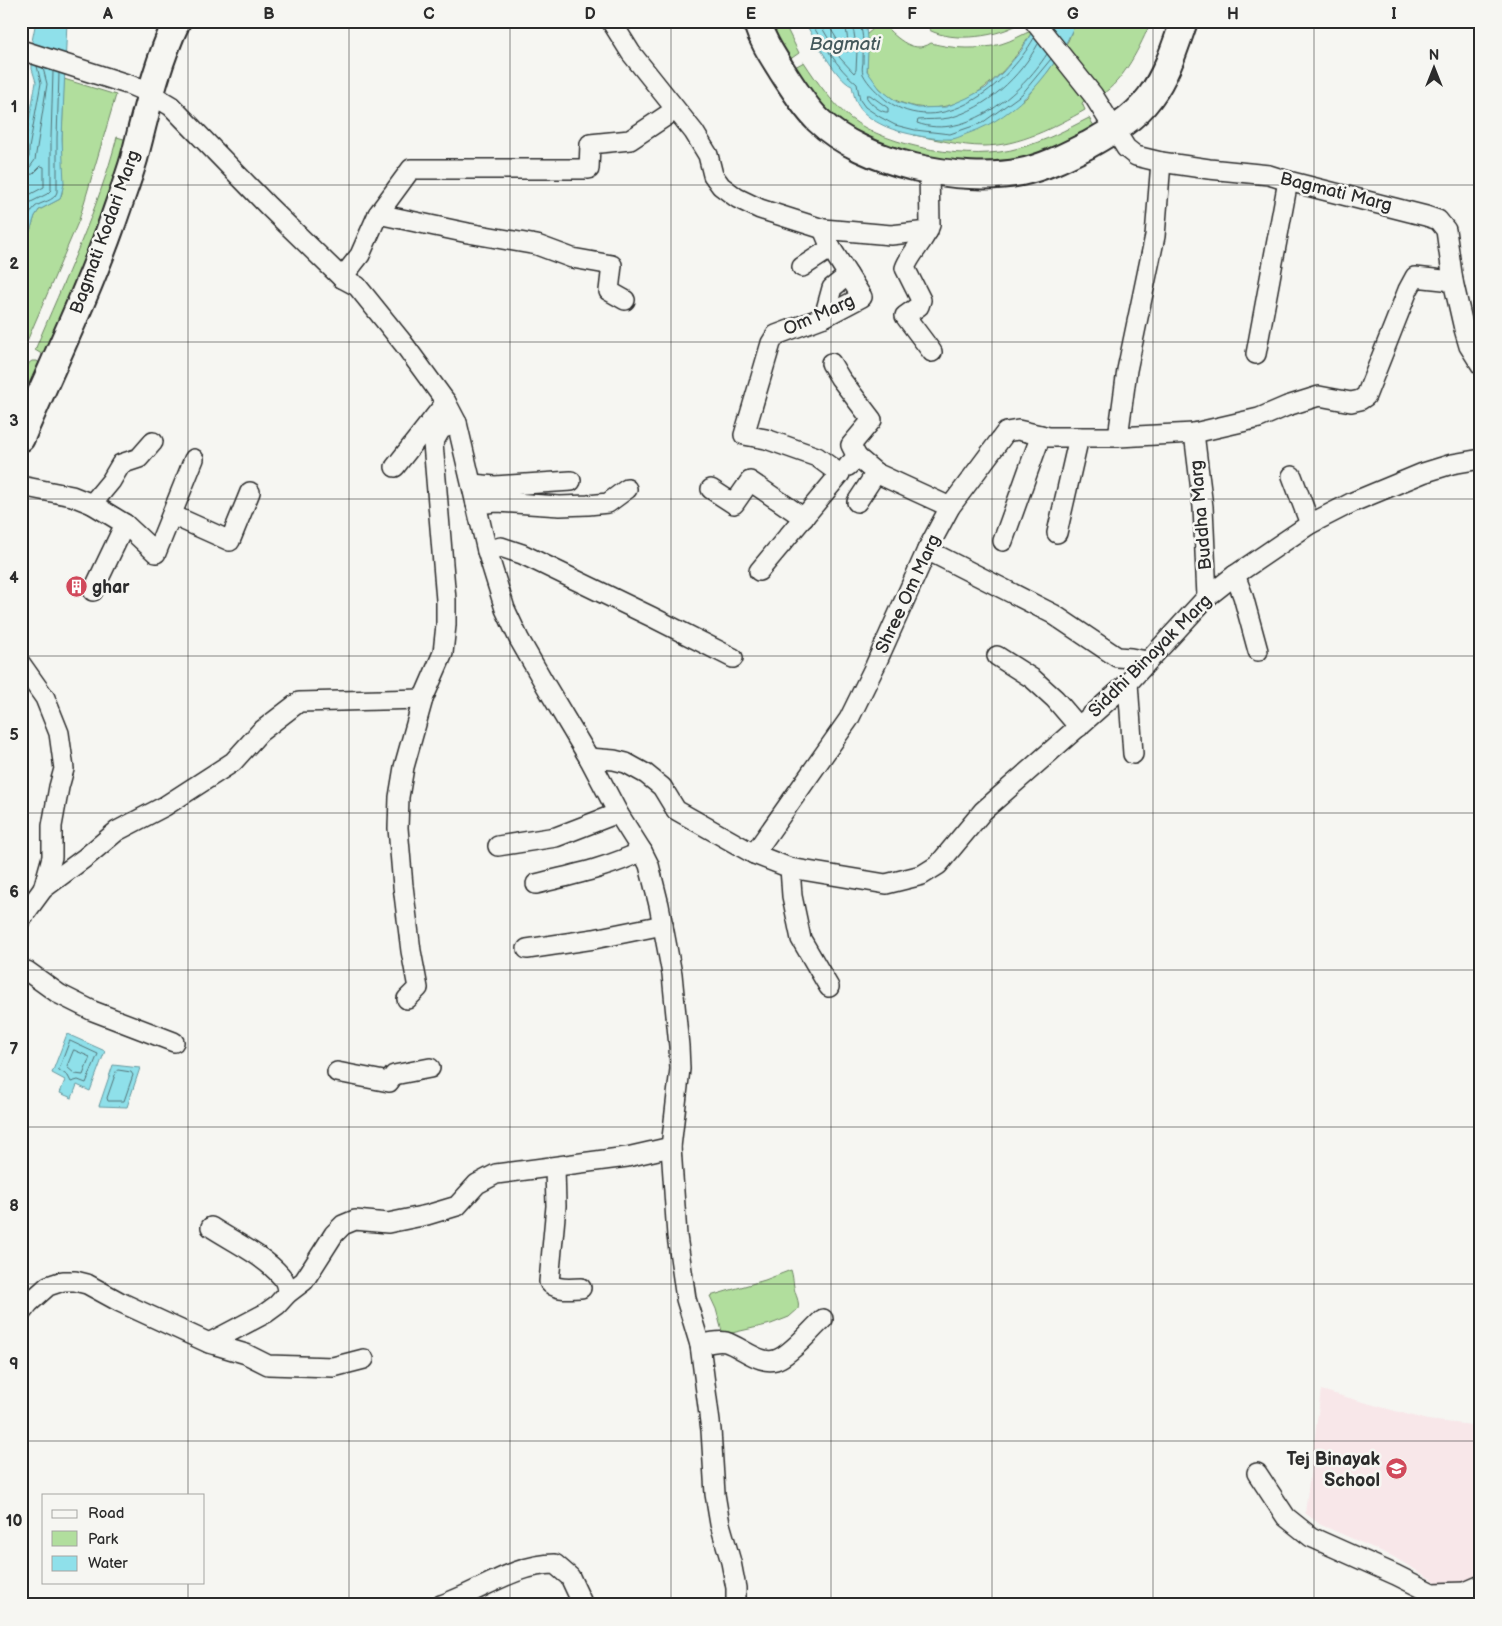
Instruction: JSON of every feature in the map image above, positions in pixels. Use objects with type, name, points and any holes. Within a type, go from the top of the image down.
[{"type":"main road","name":"Bagmati Kodari Marg","points":[[21,438],[81,301],[113,222],[133,161],[141,89],[178,21]]},
{"type":"main road","points":[[756,21],[761,35],[803,103],[819,121],[839,137],[858,148],[896,163],[929,171],[983,174],[1020,172],[1064,158],[1114,130],[1134,115],[1150,98],[1168,68],[1184,21]]},
{"type":"street","points":[[611,21],[631,53],[694,132],[708,155],[713,175],[721,186],[737,198],[760,209],[824,229],[891,235],[928,231]]},
{"type":"street","name":"Bagmati Marg","points":[[1036,24],[1093,95],[1126,148],[1136,156],[1209,169],[1270,175],[1438,220],[1446,230],[1453,281],[1469,346],[1481,364]]},
{"type":"street","points":[[21,50],[141,89],[171,106],[261,199],[342,278],[357,286],[403,343],[446,402],[457,423],[487,551],[505,609],[519,639],[649,865],[672,974],[680,1062],[672,1147],[677,1236],[686,1299],[700,1345],[711,1430],[714,1494],[732,1571],[736,1605]]},
{"type":"street","points":[[342,278],[360,255],[378,214],[412,169],[590,169],[590,144],[630,140],[675,110]]},
{"type":"street","points":[[1118,436],[1127,370],[1155,236],[1162,162]]},
{"type":"street","points":[[929,171],[930,225],[905,268],[921,300],[919,306],[905,316],[932,352]]},
{"type":"street","points":[[1256,354],[1288,181]]},
{"type":"street","points":[[378,214],[537,245],[572,258],[612,265],[609,292],[625,300]]},
{"type":"street","name":"Om Marg","points":[[824,229],[830,248],[862,297],[824,317],[776,335],[771,343],[744,436],[766,439],[817,457],[840,474]]},
{"type":"street","points":[[802,267],[830,248]]},
{"type":"street","points":[[824,317],[832,288],[848,275]]},
{"type":"street","name":"Shree Om Marg","points":[[754,854],[848,718],[927,550],[950,507],[1006,432],[1018,430],[1049,437],[1194,432],[1259,418],[1287,406],[1319,396],[1350,402],[1360,400],[1366,396],[1408,290],[1415,277],[1453,281]]},
{"type":"street","points":[[830,363],[872,420],[851,445],[857,457],[876,473],[950,507]]},
{"type":"street","points":[[395,467],[446,402]]},
{"type":"street","points":[[406,999],[418,988],[411,951],[403,886],[398,828],[400,797],[404,767],[423,699],[443,653],[446,625],[440,513],[433,443],[441,429],[457,423]]},
{"type":"street","name":"Buddha Marg","points":[[1194,432],[1203,507],[1207,597]]},
{"type":"street","points":[[1003,541],[1041,435]]},
{"type":"street","points":[[1056,533],[1079,436]]},
{"type":"street","points":[[92,504],[111,481],[121,464],[138,458],[153,442]]},
{"type":"street","points":[[759,571],[840,474],[857,457]]},
{"type":"street","points":[[21,486],[72,496],[92,504],[125,524],[156,553],[194,459]]},
{"type":"street","name":"Siddhi Binayak Marg","points":[[588,758],[626,763],[662,786],[676,810],[754,854],[790,868],[886,884],[922,875],[938,865],[983,812],[1128,684],[1207,597],[1235,575],[1310,524],[1353,502],[1423,473],[1452,464],[1481,459]]},
{"type":"street","points":[[856,502],[876,473]]},
{"type":"street","points":[[1292,476],[1310,524]]},
{"type":"street","points":[[472,484],[495,486],[571,481]]},
{"type":"street","points":[[711,489],[734,504],[750,481],[804,518]]},
{"type":"street","points":[[476,504],[497,502],[560,506],[588,505],[608,503],[627,489]]},
{"type":"street","points":[[172,515],[230,541],[250,492]]},
{"type":"street","points":[[93,591],[125,524]]},
{"type":"street","points":[[487,551],[501,547],[522,554],[733,658]]},
{"type":"street","points":[[927,550],[1053,614],[1117,658],[1147,661]]},
{"type":"street","points":[[1235,575],[1244,596],[1258,651]]},
{"type":"street","points":[[997,656],[1033,679],[1055,699],[1079,727]]},
{"type":"street","points":[[21,664],[40,690],[48,706],[59,733],[64,769],[52,826],[52,857],[43,888],[21,919]]},
{"type":"street","points":[[1128,684],[1133,754]]},
{"type":"street","points":[[43,888],[86,858],[117,831],[165,806],[233,762],[260,732],[299,702],[423,699]]},
{"type":"street","points":[[498,846],[556,837],[618,813]]},
{"type":"street","points":[[536,884],[620,862],[642,850]]},
{"type":"street","points":[[790,868],[792,896],[801,939],[829,987]]},
{"type":"street","points":[[527,949],[594,939],[663,925]]},
{"type":"street","points":[[21,970],[27,971],[59,994],[93,1012],[174,1042]]},
{"type":"street","points":[[337,1072],[389,1082],[394,1076],[430,1068]]},
{"type":"street","points":[[209,1344],[277,1305],[287,1294],[304,1281],[334,1234],[343,1225],[354,1220],[388,1223],[427,1216],[457,1206],[478,1184],[496,1174],[627,1157],[672,1147]]},
{"type":"street","points":[[555,1167],[555,1228],[549,1282],[552,1286],[560,1288],[581,1288]]},
{"type":"street","points":[[211,1227],[261,1258],[282,1276],[287,1294]]},
{"type":"street","points":[[21,1313],[48,1286],[63,1281],[75,1281],[86,1284],[209,1344],[246,1354],[268,1366],[333,1367],[364,1359]]},
{"type":"street","points":[[700,1345],[719,1341],[727,1342],[763,1360],[772,1361],[779,1359],[787,1353],[822,1319]]},
{"type":"street","points":[[1257,1473],[1286,1517],[1311,1537],[1396,1574],[1432,1593],[1471,1594]]},
{"type":"street","points":[[441,1605],[518,1571],[541,1564],[555,1564],[570,1577],[583,1605]]},
{"type":"shaded area","name":"Tej Binayak School","points":[[1321,1390],[1427,1420],[1481,1426],[1481,1580],[1455,1589],[1441,1585],[1392,1556],[1321,1525],[1305,1513]]},
{"type":"green space","points":[[769,21],[783,21],[799,53],[789,60]]},
{"type":"green space","points":[[935,21],[1022,22],[989,35],[963,37],[939,34],[929,30]]},
{"type":"green space","points":[[1076,21],[1151,21],[1137,51],[1124,72],[1101,95],[1094,90],[1082,103],[1085,110],[1036,134],[1010,143],[983,146],[966,145],[914,135],[951,139],[1026,98],[1049,70],[1068,41]]},
{"type":"green space","points":[[881,22],[903,42],[917,47],[931,43],[957,48],[993,46],[1005,43],[1033,30],[1023,47],[1010,63],[981,90],[964,100],[945,106],[926,108],[905,104],[894,99],[879,88],[868,73],[866,35]]},
{"type":"green space","points":[[804,62],[825,92],[850,118],[886,137],[932,150],[955,153],[1000,152],[1037,142],[1089,118],[1094,126],[1045,150],[1014,160],[969,163],[919,156],[872,140],[851,130],[834,117],[817,100],[793,68]]},
{"type":"green space","points":[[64,79],[116,95],[79,220],[21,355],[21,258],[35,216],[39,210],[60,199],[62,193]]},
{"type":"green space","points":[[117,137],[127,140],[104,215],[45,356],[35,350],[90,218]]},
{"type":"green space","points":[[37,361],[41,364],[21,410],[21,381],[29,363]]},
{"type":"green space","points":[[791,1270],[798,1309],[789,1317],[771,1324],[723,1335],[716,1309],[710,1296],[765,1280]]},
{"type":"water","points":[[36,21],[67,21],[62,138],[64,184],[60,199],[39,210],[35,216],[21,258],[21,174],[36,82],[32,69],[32,41]]},
{"type":"water","name":"Bagmati","points":[[804,21],[862,21],[866,27],[867,71],[880,89],[897,102],[918,108],[946,107],[986,88],[1021,51],[1033,30],[1041,21],[1076,21],[1068,39],[1047,73],[1019,103],[987,126],[957,138],[945,139],[924,137],[898,131],[880,124],[868,116],[859,106],[852,86],[839,76]]},
{"type":"water","points":[[67,1034],[105,1051],[90,1091],[77,1085],[72,1098],[60,1093],[65,1080],[52,1073]]},
{"type":"water","points":[[113,1065],[140,1068],[127,1107],[99,1106]]},
{"type":"place","name":"ghar","points":[[76,587]]},
{"type":"place","name":"Tej Binayak School","points":[[1396,1469]]}]
